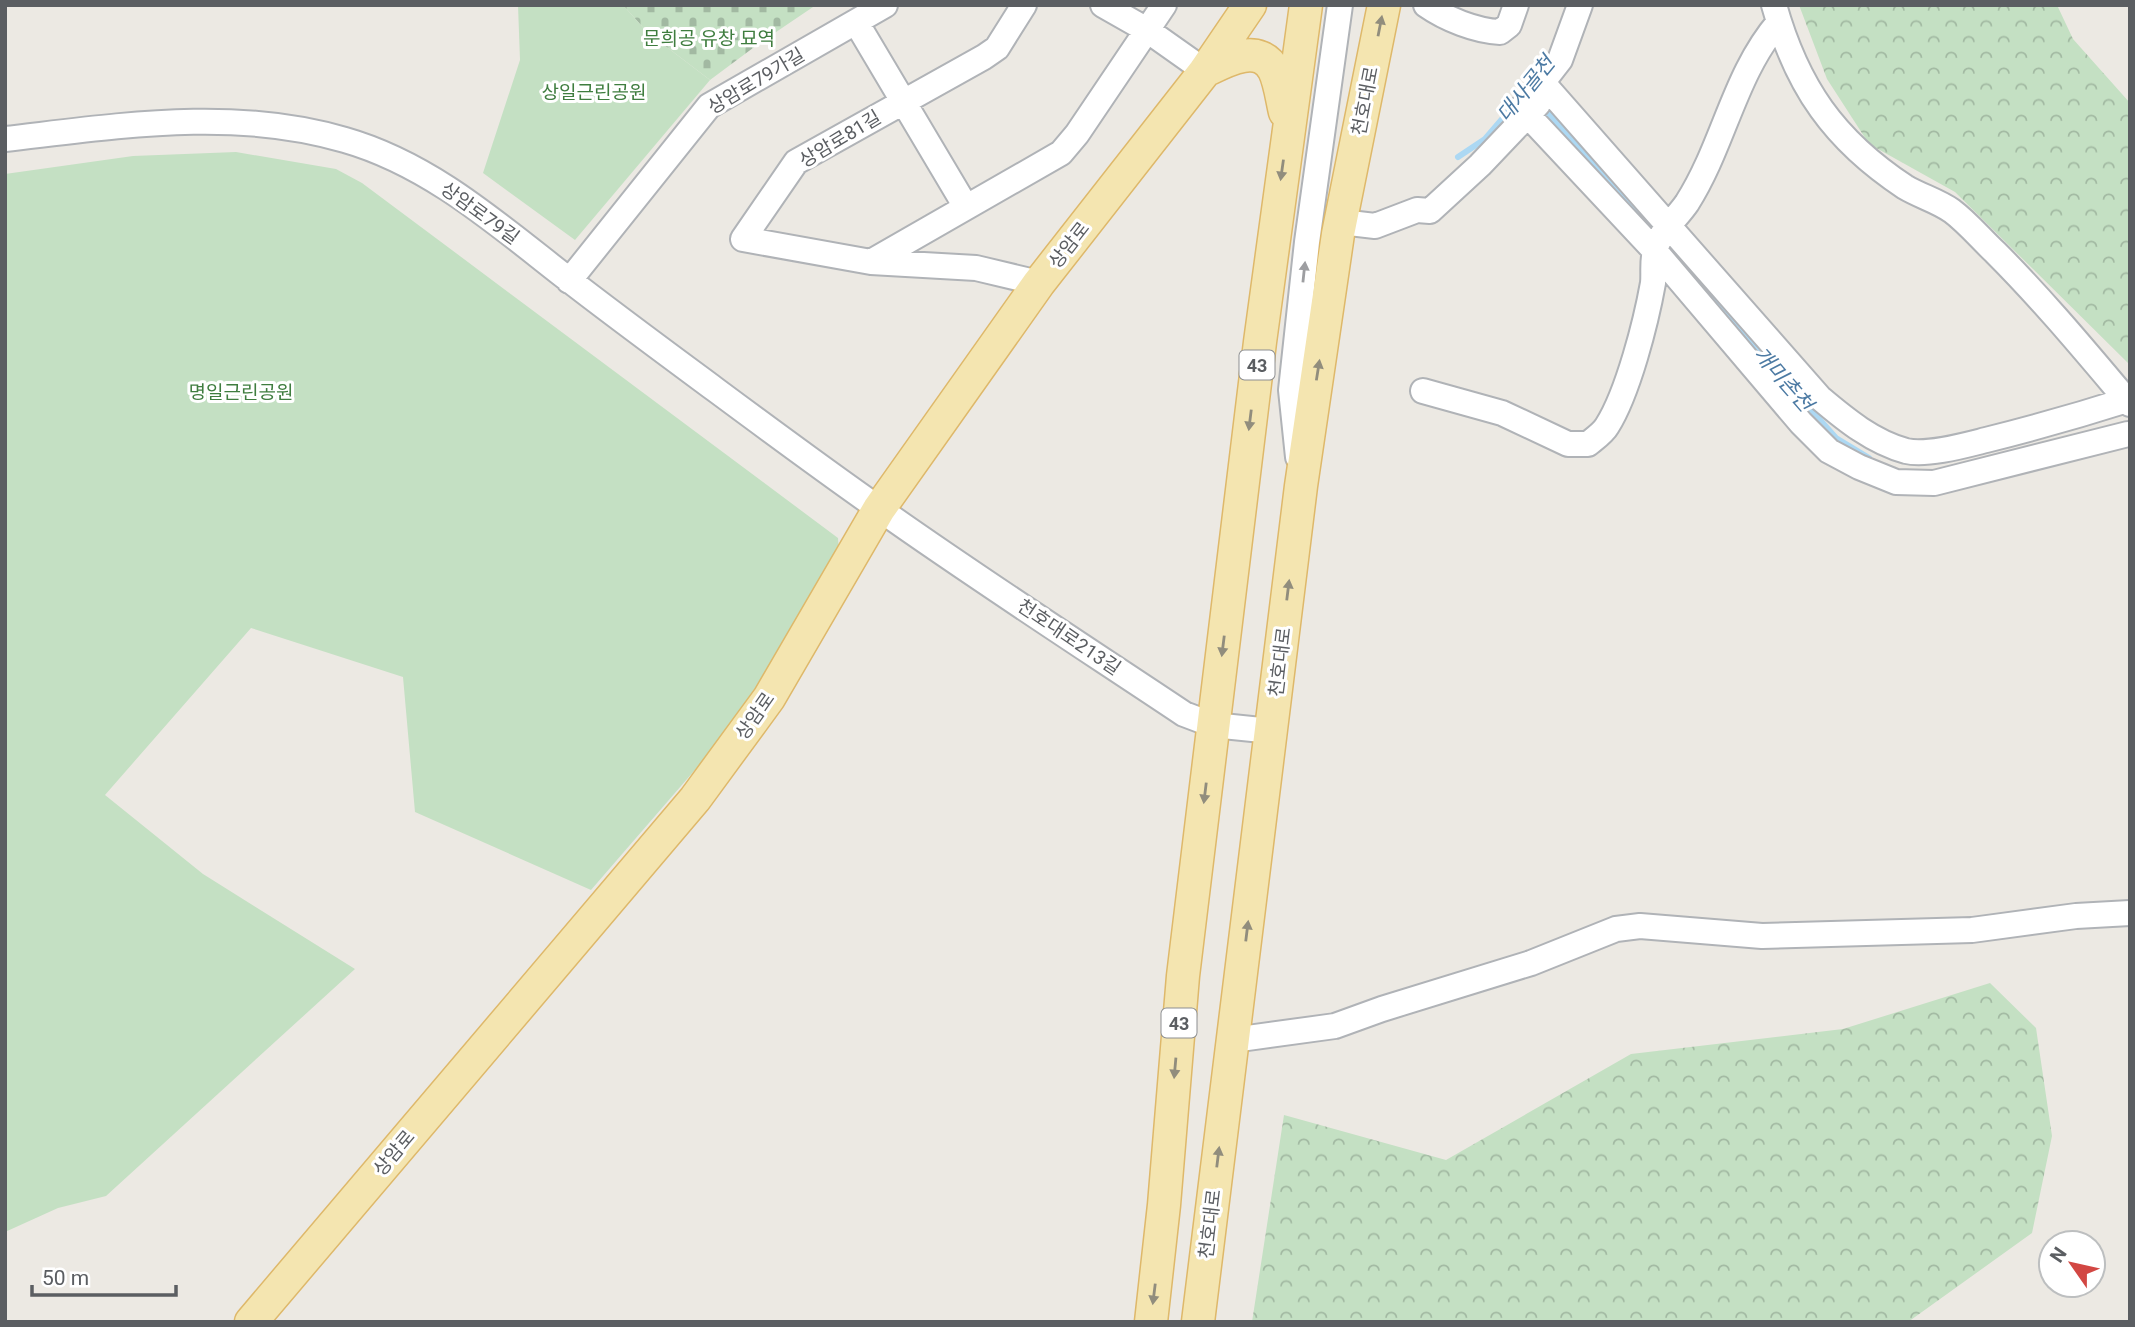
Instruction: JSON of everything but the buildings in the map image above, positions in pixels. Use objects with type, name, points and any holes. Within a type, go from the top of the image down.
[{"type":"main road","name":"상암로","points":[[251,1322],[695,799],[769,698],[879,509],[1039,283],[1205,71],[1250,5]]},
{"type":"main road","name":"43","points":[[1150,1322],[1164,1205],[1183,975],[1259,342],[1306,5]]},
{"type":"main road","name":"천호대로","points":[[1198,1322],[1301,486],[1341,222],[1384,5]]},
{"type":"main road","points":[[1205,71],[1244,55],[1262,59],[1273,69],[1289,127]]},
{"type":"street","name":"상암로79가길","points":[[569,281],[709,106],[885,5]]},
{"type":"street","name":"상암로81길","points":[[1024,5],[997,48],[984,57],[796,162],[743,239],[871,262],[976,268],[1039,283]]},
{"type":"street","points":[[1103,5],[1147,30],[1205,71]]},
{"type":"street","points":[[871,262],[1061,153],[1077,134],[1164,5]]},
{"type":"street","points":[[1301,486],[1291,390],[1307,242],[1340,5]]},
{"type":"street","points":[[1426,5],[1437,13],[1481,29],[1500,32],[1508,25],[1516,5]]},
{"type":"street","points":[[1341,222],[1375,226],[1417,210],[1462,166],[1489,145],[1534,99],[1560,60],[1580,5]]},
{"type":"street","points":[[1534,99],[1667,226],[1820,398],[1848,422],[1878,441],[1909,452],[1951,449],[2128,402],[2029,286],[1952,211],[1898,182],[1843,138],[1813,98],[1784,43],[1777,14]]},
{"type":"street","points":[[1423,391],[1502,413],[1568,444],[1588,444],[1607,428],[1630,373],[1653,283],[1655,251],[1667,226],[1687,203],[1720,136],[1740,84],[1777,14]]},
{"type":"street","points":[[856,22],[966,207]]},
{"type":"street","points":[[1534,99],[1655,251],[1801,423],[1829,451],[1896,482],[1934,483],[2128,434]]},
{"type":"street","name":"상암로79길","points":[[5,139],[145,123],[208,120],[255,122],[345,139],[391,156],[447,187],[569,281],[879,509]]},
{"type":"street","name":"천호대로213길","points":[[879,509],[1184,714],[1213,725],[1272,731]]},
{"type":"street","points":[[1233,1040],[1335,1026],[1531,963],[1616,929],[1640,926],[1762,936],[1972,930],[2076,916],[2130,914]]},
{"type":"green space","name":"상일근린공원","points":[[518,5],[623,5],[647,32],[710,80],[575,240],[483,173],[520,60]]},
{"type":"green space","name":"문희공 유창 묘역","points":[[623,5],[816,5],[710,80],[647,32]]},
{"type":"green space","points":[[1799,5],[2057,5],[2073,39],[2130,103],[2130,365],[1955,192],[1869,144],[1827,79]]},
{"type":"green space","name":"명일근린공원","points":[[236,152],[336,169],[362,183],[838,538],[839,552],[745,712],[591,890],[415,812],[403,677],[251,628],[105,795],[203,874],[355,969],[106,1196],[58,1208],[5,1232],[5,174],[133,156]]},
{"type":"green space","points":[[1990,983],[2036,1028],[2052,1136],[2032,1233],[1908,1322],[1252,1322],[1284,1115],[1446,1160],[1631,1054],[1843,1029]]},
{"type":"waterway","name":"대사골천","points":[[1458,157],[1485,139],[1533,83]]},
{"type":"waterway","name":"개미촌천","points":[[1542,106],[1636,214]]},
{"type":"waterway","name":"개미촌천","points":[[1699,284],[1836,438],[1869,458]]}]
